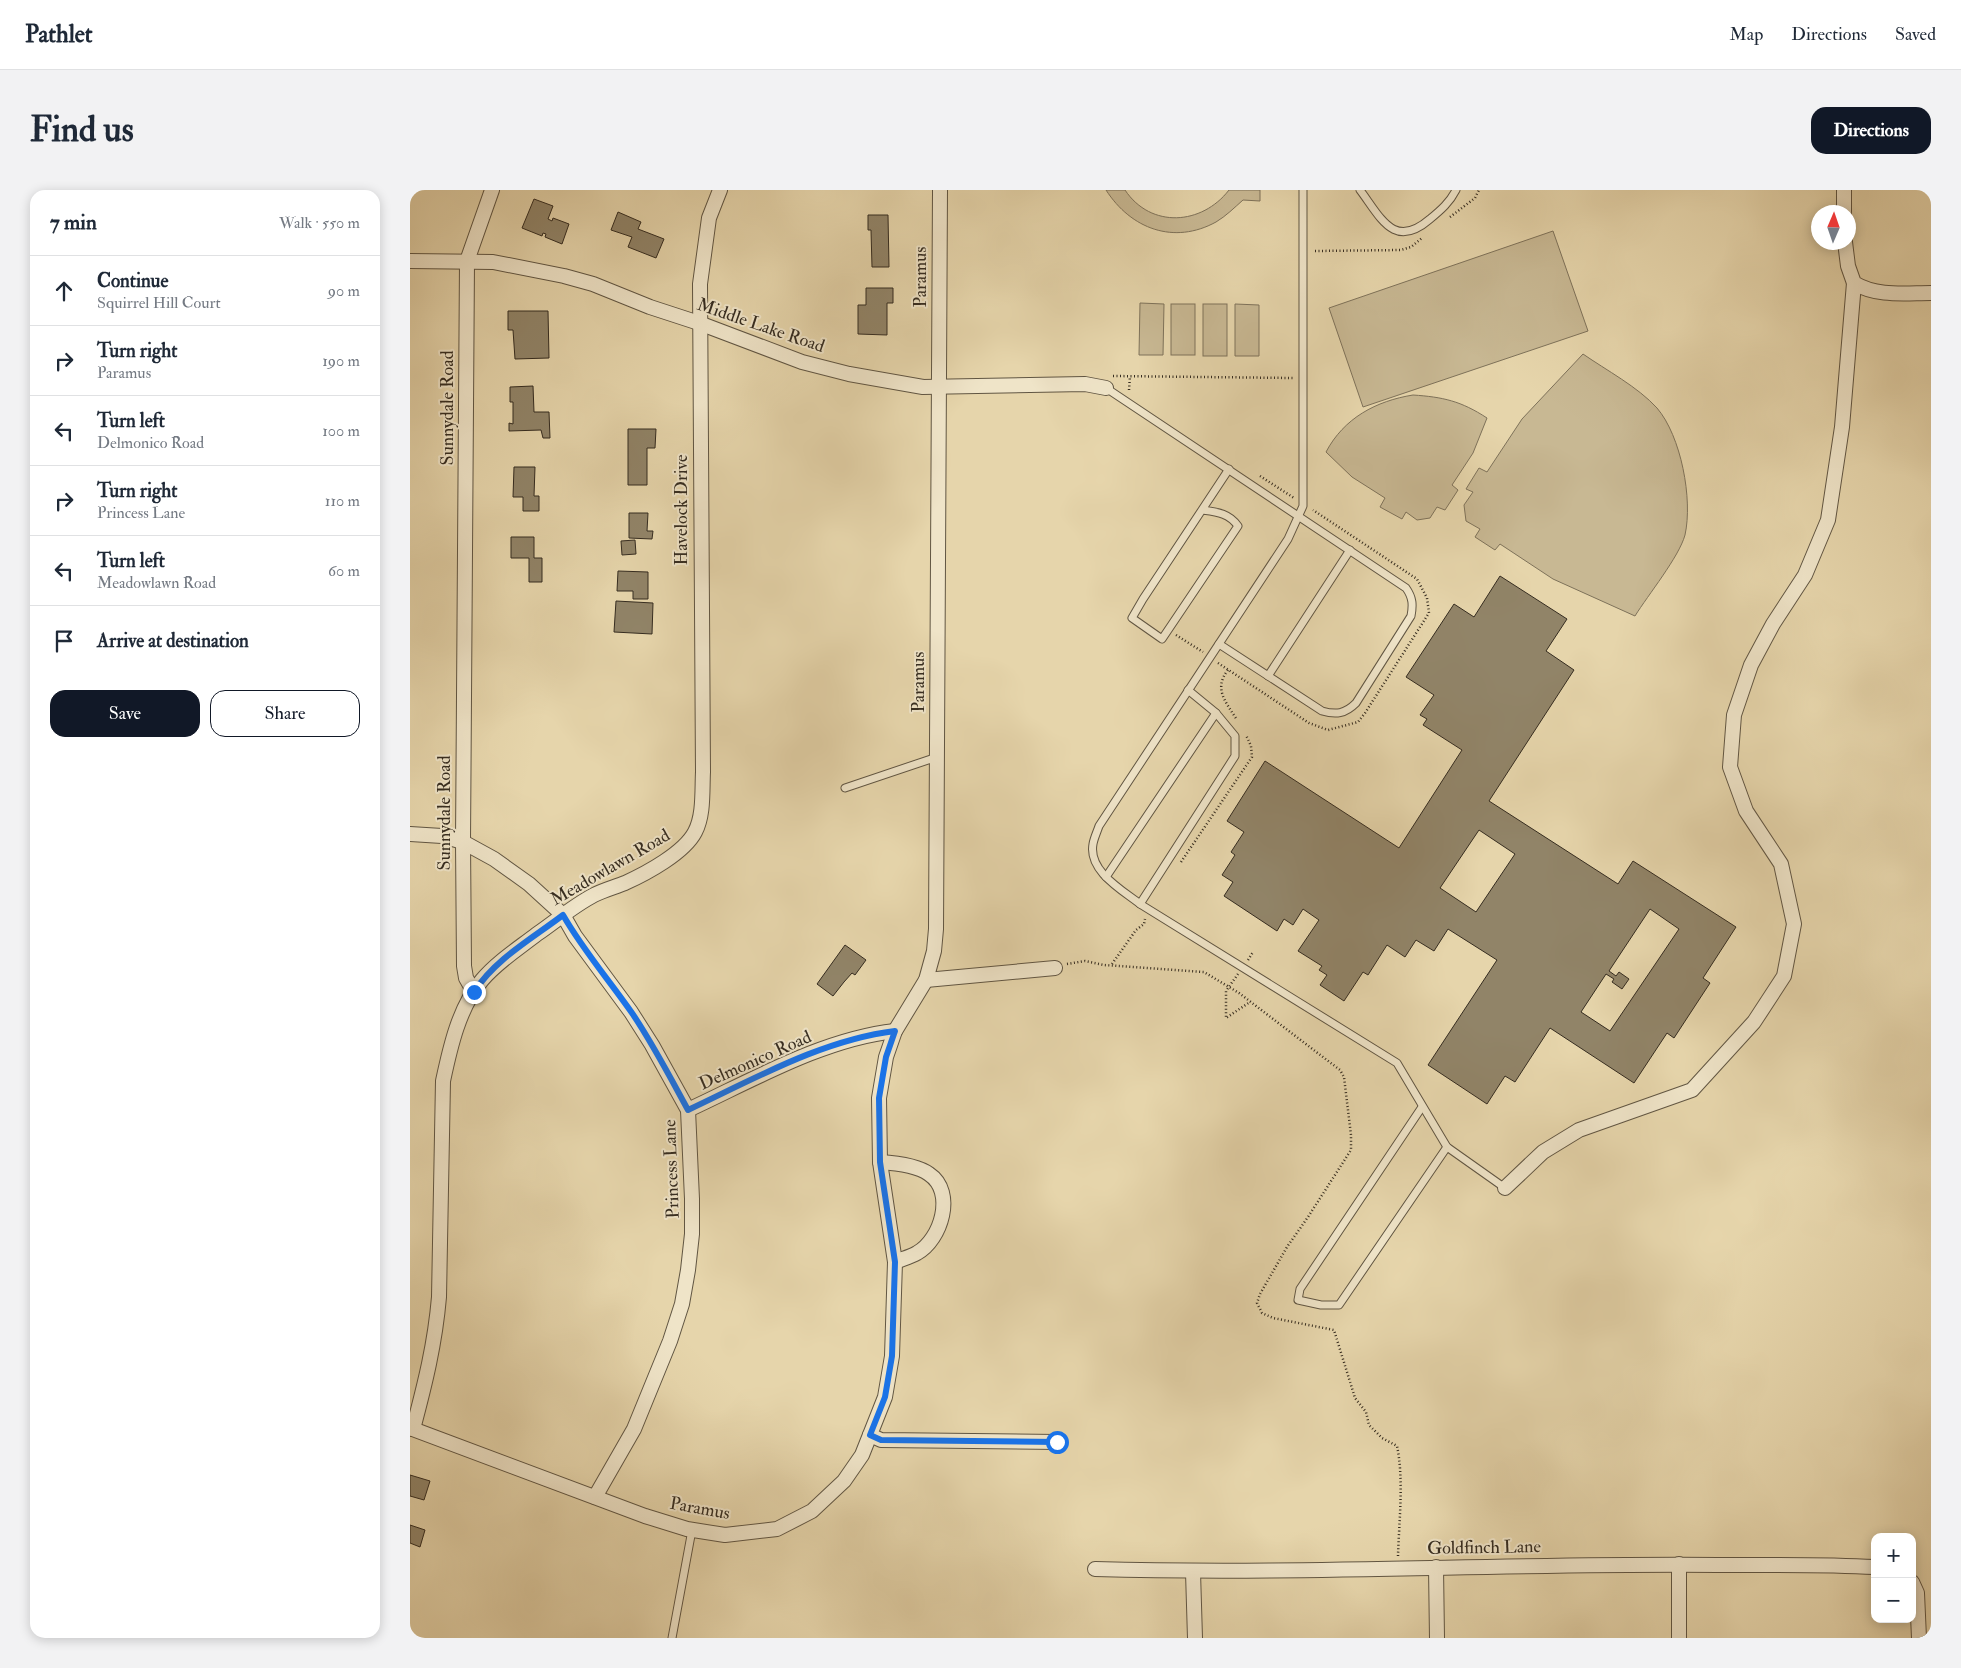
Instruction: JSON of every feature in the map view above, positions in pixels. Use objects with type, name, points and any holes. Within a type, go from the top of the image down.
[{"type":"street","name":"Sunnydale Road","points":[[474,992],[466,978],[464,966],[463,842],[467,261],[492,190]]},
{"type":"street","name":"Havelock Drive","points":[[695,831],[701,806],[702,772],[700,284],[710,218],[720,190]]},
{"type":"street","name":"Paramus","points":[[411,1429],[645,1516],[692,1530],[725,1535],[777,1529],[812,1511],[844,1480],[862,1456],[885,1397],[892,1356],[895,1262],[880,1162],[879,1098],[886,1057],[895,1031],[926,980],[934,950],[936,929],[940,190]]},
{"type":"street","points":[[1844,190],[1844,205]]},
{"type":"street","points":[[1505,1188],[1543,1152],[1578,1130],[1692,1090],[1754,1022],[1784,976],[1794,924],[1781,864],[1746,811],[1730,767],[1734,715],[1751,665],[1773,624],[1806,574],[1828,520],[1842,427],[1854,284],[1848,266],[1846,250]]},
{"type":"street","name":"Middle Lake Road","points":[[410,261],[493,262],[564,276],[593,284],[650,308],[699,323],[802,362],[849,374],[923,388],[1106,382]]},
{"type":"street","points":[[1854,284],[1863,289],[1880,293],[1931,293]]},
{"type":"street","name":"Meadowlawn Road","points":[[474,992],[482,980],[508,956],[563,915],[594,895],[626,882],[670,857],[684,846],[695,831]]},
{"type":"street","name":"Princess Lane","points":[[410,834],[442,836],[463,842],[501,864],[529,884],[563,915],[575,936],[637,1020],[688,1110],[692,1234],[682,1304],[670,1341],[634,1428],[595,1497]]},
{"type":"street","points":[[926,980],[1056,968]]},
{"type":"street","points":[[411,1429],[431,1360],[439,1297],[443,1082],[449,1051],[467,1003],[474,992]]},
{"type":"street","name":"Delmonico Road","points":[[688,1110],[792,1061],[863,1036],[895,1031]]},
{"type":"street","points":[[880,1162],[902,1164],[930,1174],[941,1188],[944,1207],[939,1226],[930,1242],[917,1253],[895,1262]]},
{"type":"street","points":[[870,1435],[881,1440],[1057,1442]]},
{"type":"street","points":[[1679,1564],[1679,1638]]},
{"type":"street","name":"Goldfinch Lane","points":[[1095,1569],[1193,1572],[1679,1564],[1871,1567]]},
{"type":"street","points":[[1436,1567],[1436,1638]]},
{"type":"street","points":[[1193,1572],[1195,1638]]},
{"type":"street","points":[[1916,1591],[1920,1638]]},
{"type":"lane","points":[[1303,190],[1303,506],[1300,516],[1288,539],[1099,826],[1093,844],[1093,859],[1106,877],[1140,904],[1397,1063],[1422,1108],[1447,1147],[1505,1188]]},
{"type":"lane","points":[[1360,190],[1385,223],[1397,232],[1412,232],[1421,227],[1450,202],[1456,190]]},
{"type":"lane","points":[[1106,382],[1406,588],[1411,595],[1413,604],[1411,616],[1356,704],[1348,711],[1341,713],[1335,714],[1322,711],[1219,644]]},
{"type":"lane","points":[[1202,510],[1224,513],[1233,519],[1238,526],[1162,639],[1132,618],[1229,468]]},
{"type":"lane","points":[[1268,676],[1350,550]]},
{"type":"lane","points":[[1140,904],[1235,756],[1235,736],[1216,714],[1188,690]]},
{"type":"lane","points":[[1106,877],[1216,714]]},
{"type":"lane","points":[[845,788],[937,758]]},
{"type":"lane","points":[[1422,1108],[1300,1289],[1298,1300],[1320,1305],[1339,1305],[1447,1147]]},
{"type":"lane","points":[[672,1638],[692,1530]]},
{"type":"path","points":[[1128,391],[1130,376]]},
{"type":"path","points":[[1106,382],[1130,376],[1303,378]]},
{"type":"path","points":[[1250,1002],[1226,1018],[1226,991],[1253,952]]},
{"type":"path","points":[[1056,968],[1064,964],[1086,961],[1104,965],[1204,972],[1250,1002],[1334,1064],[1344,1077],[1351,1135],[1350,1150],[1287,1247],[1257,1302],[1262,1313],[1273,1318],[1334,1330],[1355,1398],[1366,1412],[1369,1426],[1382,1438],[1397,1446],[1400,1497],[1398,1568]]},
{"type":"shaded area","points":[[1106,190],[1125,190],[1136,203],[1148,211],[1162,216],[1177,218],[1191,216],[1205,210],[1218,202],[1229,190],[1260,190],[1260,201],[1243,200],[1220,220],[1200,229],[1185,232],[1169,232],[1155,229],[1128,215],[1116,204]]},
{"type":"shaded area","points":[[1553,231],[1588,331],[1363,407],[1329,308]]},
{"type":"shaded area","points":[[1140,303],[1164,304],[1163,355],[1139,355]]},
{"type":"shaded area","points":[[1171,304],[1195,304],[1195,355],[1171,355]]},
{"type":"shaded area","points":[[1203,304],[1227,304],[1227,356],[1203,356]]},
{"type":"shaded area","points":[[1235,304],[1259,305],[1259,356],[1235,356]]},
{"type":"shaded area","points":[[1583,354],[1631,386],[1657,408],[1673,435],[1683,468],[1687,504],[1685,535],[1670,565],[1635,616],[1553,579],[1500,544],[1495,550],[1475,537],[1480,529],[1466,521],[1464,505],[1473,492],[1466,489],[1479,468],[1487,472],[1522,419]]},
{"type":"shaded area","points":[[1413,395],[1452,401],[1487,418],[1473,453],[1452,485],[1458,490],[1445,510],[1437,507],[1430,518],[1417,520],[1406,512],[1402,519],[1380,507],[1385,498],[1352,477],[1326,452],[1342,430],[1362,413],[1386,402]]},
{"type":"building","points":[[534,199],[553,206],[548,219],[552,221],[553,218],[569,224],[562,244],[545,237],[546,234],[543,233],[542,236],[522,228]]},
{"type":"building","points":[[618,212],[641,222],[638,229],[664,239],[656,258],[628,247],[632,237],[611,230]]},
{"type":"building","points":[[868,215],[888,215],[889,267],[872,267],[871,230],[868,230]]},
{"type":"building","points":[[866,288],[893,288],[893,303],[887,303],[887,335],[858,334],[858,305],[866,305]]},
{"type":"building","points":[[508,311],[548,311],[549,358],[515,359],[513,330],[508,330]]},
{"type":"building","points":[[533,386],[534,412],[549,412],[550,438],[543,438],[541,430],[509,431],[509,423],[513,424],[513,402],[510,402],[510,387]]},
{"type":"building","points":[[628,429],[656,429],[655,448],[647,448],[647,485],[628,485]]},
{"type":"building","points":[[514,467],[535,467],[534,496],[539,496],[539,511],[523,511],[523,497],[513,497]]},
{"type":"building","points":[[629,513],[648,513],[647,531],[653,531],[652,539],[629,538]]},
{"type":"building","points":[[511,537],[534,537],[534,558],[542,558],[542,582],[529,582],[529,558],[511,558]]},
{"type":"building","points":[[635,540],[636,554],[622,555],[621,541]]},
{"type":"building","points":[[618,571],[648,572],[648,599],[633,599],[633,591],[617,591]]},
{"type":"building","points":[[1500,576],[1567,619],[1546,651],[1574,670],[1489,801],[1618,884],[1633,861],[1736,927],[1703,978],[1710,983],[1674,1038],[1667,1033],[1634,1083],[1550,1028],[1515,1082],[1505,1076],[1487,1104],[1428,1065],[1497,960],[1448,929],[1434,951],[1416,940],[1405,957],[1387,945],[1368,975],[1363,972],[1344,1001],[1320,985],[1327,975],[1319,970],[1322,966],[1298,951],[1319,920],[1303,909],[1293,925],[1284,919],[1277,931],[1224,896],[1233,882],[1222,875],[1235,855],[1231,852],[1244,832],[1227,821],[1265,761],[1399,848],[1462,750],[1423,725],[1427,719],[1420,715],[1434,695],[1406,677],[1454,604],[1474,617]],"holes":[[[1479,830],[1515,854],[1476,912],[1440,888]],[[1650,909],[1679,929],[1610,1031],[1581,1012],[1606,974],[1614,979],[1612,982],[1622,989],[1629,979],[1619,972],[1616,976],[1609,971]]]},
{"type":"building","points":[[616,601],[653,603],[652,634],[614,632]]},
{"type":"building","points":[[845,945],[866,960],[855,975],[852,973],[833,996],[817,984]]},
{"type":"building","points":[[410,1475],[430,1481],[424,1500],[410,1496]]},
{"type":"building","points":[[410,1525],[425,1530],[420,1547],[410,1543]]},
{"type":"route","points":[[474,992],[482,980],[508,956],[563,915],[599,970],[632,1012],[688,1110],[792,1061],[863,1036],[895,1031],[886,1057],[879,1098],[880,1162],[895,1262],[892,1356],[885,1397],[870,1435],[881,1440],[1057,1442]]}]
